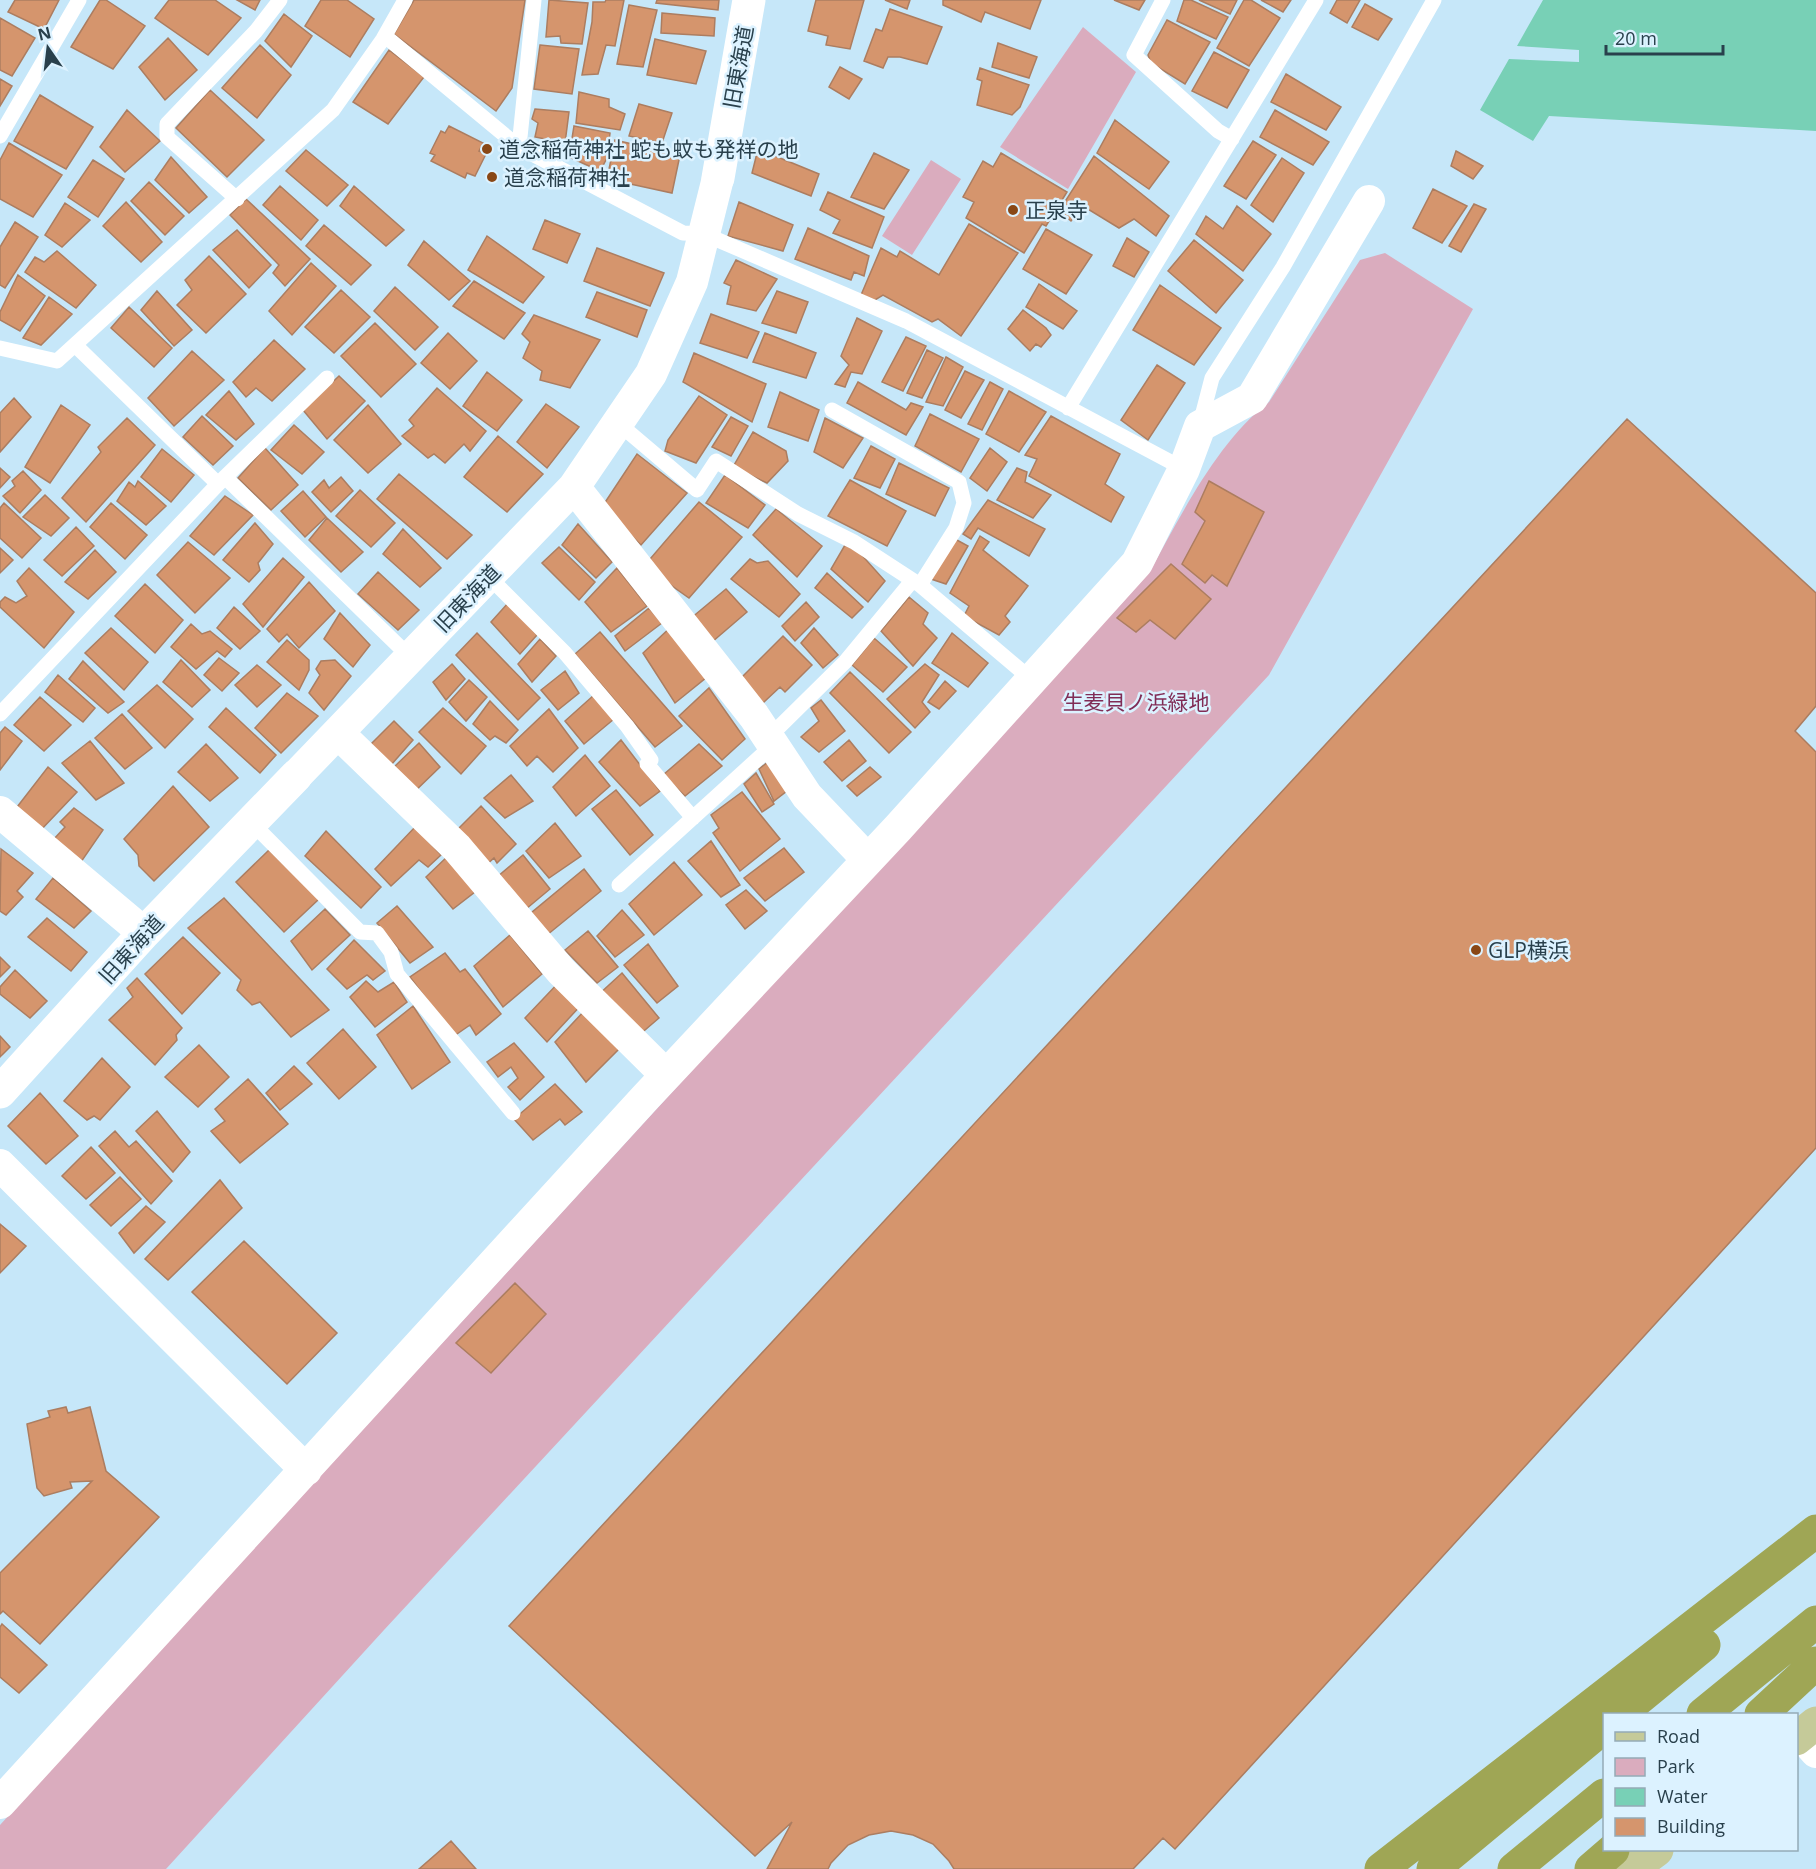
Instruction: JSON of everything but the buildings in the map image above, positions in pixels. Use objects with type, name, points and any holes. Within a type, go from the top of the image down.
[{"type":"highway","points":[[1381,1869],[1816,1531]]},
{"type":"highway","points":[[1621,1713],[1816,1552]]},
{"type":"highway","points":[[1704,1713],[1816,1622]]},
{"type":"highway","points":[[1762,1713],[1816,1663]]},
{"type":"highway","points":[[1432,1869],[1603,1729]]},
{"type":"highway","points":[[1514,1869],[1603,1797]]},
{"type":"highway","points":[[1591,1869],[1612,1851]]},
{"type":"main road","points":[[1632,1869],[1655,1851]]},
{"type":"street","name":"旧東海道","points":[[0,1092],[144,933],[574,487],[618,423],[651,374],[692,282],[718,178],[749,0]]},
{"type":"street","points":[[0,1803],[666,1076],[868,860],[1137,563],[1184,470],[1200,426],[1252,398],[1369,201]]},
{"type":"street","points":[[574,487],[754,716],[807,796],[868,860]]},
{"type":"street","points":[[338,733],[457,848],[561,971],[666,1076]]},
{"type":"street","points":[[0,812],[144,933]]},
{"type":"street","points":[[0,1165],[306,1470]]},
{"type":"lane","points":[[0,136],[79,0]]},
{"type":"lane","points":[[237,199],[167,137],[167,124],[256,31],[280,0]]},
{"type":"lane","points":[[0,348],[57,361],[333,110],[385,36],[405,0]]},
{"type":"lane","points":[[519,147],[534,0]]},
{"type":"lane","points":[[1163,0],[1134,55],[1218,131],[1232,139]]},
{"type":"lane","points":[[1068,408],[1316,0]]},
{"type":"lane","points":[[1200,426],[1212,378],[1283,267],[1434,0]]},
{"type":"lane","points":[[385,36],[519,147],[683,233],[704,234],[906,321],[1184,470]]},
{"type":"lane","points":[[75,345],[410,657]]},
{"type":"lane","points":[[0,714],[222,481],[327,378]]},
{"type":"lane","points":[[619,885],[693,818],[771,741],[916,583],[956,528],[964,503],[959,482],[832,410]]},
{"type":"lane","points":[[618,423],[697,490],[716,461],[798,514],[854,542],[916,583],[1032,680]]},
{"type":"lane","points":[[488,576],[572,661],[627,726],[651,760],[647,764],[693,818]]},
{"type":"lane","points":[[251,822],[360,932],[377,933],[391,952],[397,974],[513,1113]]},
{"type":"green space","points":[[1083,27],[1136,72],[1068,189],[1000,147]]},
{"type":"green space","points":[[931,160],[961,179],[912,255],[882,236]]},
{"type":"green space","name":"生麦貝ノ浜緑地","points":[[1385,253],[1473,309],[1269,675],[384,1630],[166,1869],[0,1869],[0,1825],[1150,571],[1202,480],[1233,437],[1269,402],[1360,260]]},
{"type":"water","points":[[1543,0],[1816,0],[1816,131],[1549,116],[1533,141],[1480,110],[1509,59],[1579,62],[1579,50],[1517,46]]},
{"type":"place","name":"道念稲荷神社 蛇も蚊も発祥の地","points":[[487,149]]},
{"type":"place","name":"道念稲荷神社","points":[[492,177]]},
{"type":"place","name":"正泉寺","points":[[1013,210]]},
{"type":"place","name":"GLP横浜","points":[[1476,950]]}]
